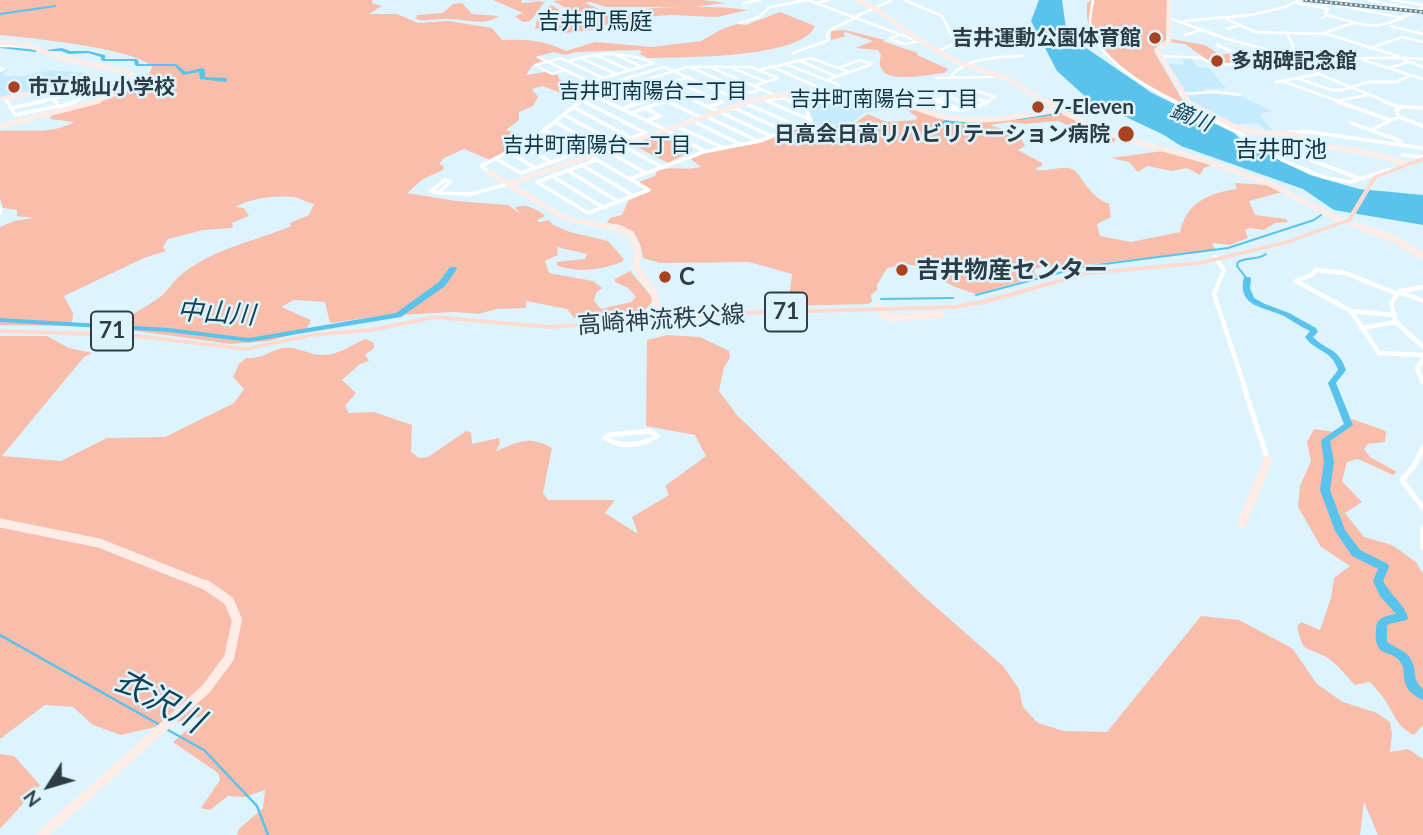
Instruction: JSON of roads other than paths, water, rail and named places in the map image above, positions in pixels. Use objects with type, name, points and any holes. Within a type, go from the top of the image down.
[{"type":"main road","name":"高崎神流秩父線","points":[[0,330],[138,335],[256,348],[312,335],[371,330],[435,317],[548,327],[743,313],[956,307],[1088,273],[1217,258],[1285,243],[1345,222],[1353,216],[1376,176],[1423,158]]},
{"type":"street","points":[[744,3],[760,0]]},
{"type":"street","points":[[739,23],[759,17],[768,8],[808,0],[918,41]]},
{"type":"street","points":[[816,3],[829,0]]},
{"type":"street","points":[[857,0],[875,8],[918,41],[966,66],[1006,78],[1058,110],[1104,133],[1203,160],[1270,184],[1345,222],[1390,238],[1423,257]]},
{"type":"street","points":[[793,53],[829,40],[827,35],[830,30],[892,0]]},
{"type":"street","points":[[905,0],[942,16],[956,43],[937,51]]},
{"type":"street","points":[[1093,0],[1092,29],[1098,43],[1111,60],[1174,101],[1236,131],[1298,168],[1356,183],[1377,171],[1389,170]]},
{"type":"street","points":[[1169,0],[1169,40],[1157,50],[1181,94],[1193,107],[1235,127],[1255,132],[1287,133],[1308,129],[1340,138],[1404,143]]},
{"type":"street","points":[[1332,0],[1403,18]]},
{"type":"street","points":[[1321,7],[1349,0]]},
{"type":"street","points":[[1369,0],[1417,9]]},
{"type":"street","points":[[1392,0],[1423,7]]},
{"type":"street","points":[[771,1],[778,5]]},
{"type":"street","points":[[1221,24],[1298,1],[1328,9],[1325,13],[1327,15]]},
{"type":"street","points":[[1390,26],[1423,7]]},
{"type":"street","points":[[1322,18],[1327,15],[1353,23],[1376,27],[1390,26],[1423,34]]},
{"type":"street","points":[[1169,18],[1191,24],[1211,36]]},
{"type":"street","points":[[1181,22],[1208,18],[1228,20],[1255,32],[1326,34],[1370,48],[1382,48],[1423,66]]},
{"type":"street","points":[[1206,23],[1208,18]]},
{"type":"street","points":[[1326,34],[1353,23]]},
{"type":"street","points":[[1185,28],[1191,24]]},
{"type":"street","points":[[1227,29],[1242,25]]},
{"type":"street","points":[[1185,35],[1201,30]]},
{"type":"street","points":[[1286,33],[1293,45],[1292,51],[1286,56]]},
{"type":"street","points":[[898,35],[890,39],[904,44],[918,41]]},
{"type":"street","points":[[1205,36],[1218,36],[1286,56],[1368,95],[1402,107],[1422,109]]},
{"type":"street","points":[[1370,48],[1402,37],[1423,42]]},
{"type":"street","points":[[0,44],[27,45],[61,58],[128,72],[136,79],[121,91],[0,126]]},
{"type":"street","points":[[1217,45],[1242,56],[1260,56],[1269,62]]},
{"type":"street","points":[[1253,54],[1257,47]]},
{"type":"street","points":[[569,61],[594,54],[630,52],[654,63],[590,82]]},
{"type":"street","points":[[611,53],[651,71]]},
{"type":"street","points":[[594,54],[629,70]]},
{"type":"street","points":[[950,77],[954,70],[993,58],[1022,56]]},
{"type":"street","points":[[1159,56],[1202,58],[1214,65],[1348,60],[1422,79]]},
{"type":"street","points":[[538,57],[635,104]]},
{"type":"street","points":[[1351,66],[1400,57],[1423,59]]},
{"type":"street","points":[[565,70],[552,74],[535,65],[561,58],[603,78]]},
{"type":"street","points":[[581,58],[616,74]]},
{"type":"street","points":[[758,70],[811,58],[849,72]]},
{"type":"street","points":[[827,80],[872,64],[860,60],[838,68]]},
{"type":"street","points":[[1348,60],[1358,65]]},
{"type":"street","points":[[800,61],[838,76]]},
{"type":"street","points":[[1340,61],[1351,66],[1356,72]]},
{"type":"street","points":[[1385,68],[1410,61]]},
{"type":"street","points":[[782,63],[827,80],[844,93]]},
{"type":"street","points":[[770,66],[827,91]]},
{"type":"street","points":[[658,319],[655,295],[636,268],[638,252],[631,234],[609,225],[571,220],[481,166],[534,138],[600,87],[664,67],[798,126]]},
{"type":"street","points":[[689,67],[749,93],[761,89]]},
{"type":"street","points":[[622,87],[689,67],[758,70],[778,78],[754,86]]},
{"type":"street","points":[[709,67],[778,96]]},
{"type":"street","points":[[731,67],[767,82]]},
{"type":"street","points":[[1313,71],[1334,69]]},
{"type":"street","points":[[796,76],[807,73]]},
{"type":"street","points":[[1276,82],[1319,74]]},
{"type":"street","points":[[1297,78],[1331,90],[1371,82],[1397,82],[1409,75]]},
{"type":"street","points":[[936,78],[994,76]]},
{"type":"street","points":[[636,94],[689,77]]},
{"type":"street","points":[[1282,81],[1390,120]]},
{"type":"street","points":[[621,109],[701,82]]},
{"type":"street","points":[[613,83],[648,100]]},
{"type":"street","points":[[68,85],[79,100]]},
{"type":"street","points":[[0,106],[7,102],[27,94],[68,85],[108,89],[60,108],[15,115],[7,102]]},
{"type":"street","points":[[92,86],[97,93]]},
{"type":"street","points":[[688,87],[722,102],[709,107]]},
{"type":"street","points":[[912,99],[941,110],[963,110],[979,108],[995,97],[968,88],[937,100]]},
{"type":"street","points":[[48,89],[60,108]]},
{"type":"street","points":[[577,91],[591,94],[664,130]]},
{"type":"street","points":[[674,91],[771,136]]},
{"type":"street","points":[[883,100],[886,91],[922,95],[963,110]]},
{"type":"street","points":[[793,96],[792,92],[844,93],[901,102],[930,115],[953,119],[1021,116],[1058,110]]},
{"type":"street","points":[[958,92],[987,102]]},
{"type":"street","points":[[1181,94],[1215,92],[1240,95]]},
{"type":"street","points":[[438,193],[450,180],[443,180],[431,191],[438,193],[473,196],[745,102],[778,96],[844,93]]},
{"type":"street","points":[[27,94],[36,111]]},
{"type":"street","points":[[7,102],[32,103],[75,94]]},
{"type":"street","points":[[901,102],[922,95]]},
{"type":"street","points":[[1336,101],[1368,95]]},
{"type":"street","points":[[630,179],[705,151],[758,141],[798,126],[811,125],[803,96]]},
{"type":"street","points":[[948,96],[979,108]]},
{"type":"street","points":[[657,97],[700,117]]},
{"type":"street","points":[[807,108],[783,98],[766,100],[811,120]]},
{"type":"street","points":[[573,107],[631,138],[646,133],[582,100]]},
{"type":"street","points":[[630,113],[666,101]]},
{"type":"street","points":[[1399,117],[1396,110],[1402,107]]},
{"type":"street","points":[[645,108],[660,116],[646,121]]},
{"type":"street","points":[[758,141],[707,117],[734,108],[785,131]]},
{"type":"street","points":[[555,122],[602,148],[617,143],[564,115]]},
{"type":"street","points":[[1370,130],[1399,117],[1421,125]]},
{"type":"street","points":[[691,120],[740,144]]},
{"type":"street","points":[[1351,123],[1423,148]]},
{"type":"street","points":[[1408,130],[1421,125]]},
{"type":"street","points":[[705,151],[666,131],[680,126],[723,148]]},
{"type":"street","points":[[545,130],[582,151],[649,190],[588,213],[537,182],[597,160]]},
{"type":"street","points":[[1287,133],[1334,148],[1374,154],[1408,164]]},
{"type":"street","points":[[534,138],[566,157]]},
{"type":"street","points":[[521,145],[551,162]]},
{"type":"street","points":[[646,173],[609,152],[624,146],[662,167]]},
{"type":"street","points":[[495,158],[519,173],[582,151]]},
{"type":"street","points":[[509,152],[535,168]]},
{"type":"street","points":[[1298,155],[1361,179]]},
{"type":"street","points":[[1403,155],[1423,158]]},
{"type":"street","points":[[582,165],[634,196]]},
{"type":"street","points":[[567,170],[619,202]]},
{"type":"street","points":[[551,176],[604,208]]},
{"type":"street","points":[[1217,258],[1225,269],[1214,294],[1268,460],[1242,523]]},
{"type":"street","points":[[1423,301],[1360,278],[1324,269],[1316,270],[1312,275],[1296,281],[1350,312],[1377,351],[1384,355],[1423,357],[1417,368],[1423,382]]},
{"type":"street","points":[[1423,286],[1398,293],[1391,303],[1396,322],[1423,347]]},
{"type":"street","points":[[879,308],[890,318],[940,315]]},
{"type":"street","points":[[1350,312],[1392,315]]},
{"type":"street","points":[[1361,328],[1396,322]]},
{"type":"street","points":[[649,431],[657,436],[649,442],[622,444],[609,442],[605,438],[609,435],[634,432],[649,431]]},
{"type":"street","points":[[1423,447],[1414,466],[1402,480],[1423,508]]},
{"type":"street","points":[[0,523],[99,542],[211,587],[229,601],[237,620],[229,658],[206,689],[42,835]]},
{"type":"street","points":[[1423,527],[1423,547]]},
{"type":"water","name":"鏑川","points":[[1039,0],[1062,0],[1066,28],[1073,39],[1152,93],[1234,133],[1245,143],[1310,175],[1359,189],[1423,195],[1423,225],[1334,210],[1303,189],[1181,146],[1164,135],[1088,99],[1057,71],[1031,21]]},
{"type":"waterway","points":[[0,14],[55,6]]},
{"type":"waterway","points":[[0,47],[36,51]]},
{"type":"waterway","points":[[49,50],[88,52],[103,56],[103,60],[136,60],[137,65],[176,65],[185,74],[202,70],[202,78],[225,80]]},
{"type":"waterway","points":[[1066,112],[1100,98]]},
{"type":"waterway","points":[[1017,118],[1060,113]]},
{"type":"waterway","points":[[945,122],[978,121]]},
{"type":"waterway","points":[[976,295],[1081,267],[1228,248],[1314,220],[1321,215]]},
{"type":"waterway","points":[[1247,279],[1237,266],[1238,262],[1266,254]]},
{"type":"waterway","name":"中山川","points":[[0,320],[169,330],[249,340],[398,315],[442,284],[453,269]]},
{"type":"waterway","points":[[1247,279],[1246,288],[1251,299],[1313,330],[1309,337],[1313,342],[1332,352],[1339,362],[1342,370],[1332,383],[1349,425],[1325,440],[1329,462],[1325,490],[1340,531],[1356,553],[1384,567],[1378,581],[1403,617],[1386,620],[1382,624],[1381,643],[1404,658],[1408,663],[1412,685],[1423,695]]},
{"type":"waterway","points":[[881,299],[953,298]]},
{"type":"waterway","name":"衣沢川","points":[[0,635],[160,725]]},
{"type":"waterway","name":"衣沢川","points":[[168,730],[204,750],[257,806],[268,835]]},
{"type":"railway","points":[[1305,0],[1423,12]]},
{"type":"place","name":"吉井運動公園体育館","points":[[1155,38]]},
{"type":"place","name":"多胡碑記念館","points":[[1217,61]]},
{"type":"place","name":"市立城山小学校","points":[[14,87]]},
{"type":"place","name":"7-Eleven","points":[[1038,107]]},
{"type":"place","name":"日高会日高リハビリテーション病院","points":[[1126,134]]},
{"type":"place","name":"吉井物産センター","points":[[902,270]]},
{"type":"place","name":"C","points":[[665,277]]},
{"type":"district","name":"吉井町馬庭","points":[[595,22]]},
{"type":"district","name":"吉井町南陽台二丁目","points":[[653,91]]},
{"type":"district","name":"吉井町南陽台三丁目","points":[[884,99]]},
{"type":"district","name":"吉井町南陽台一丁目","points":[[597,145]]},
{"type":"district","name":"吉井町池","points":[[1281,150]]}]
